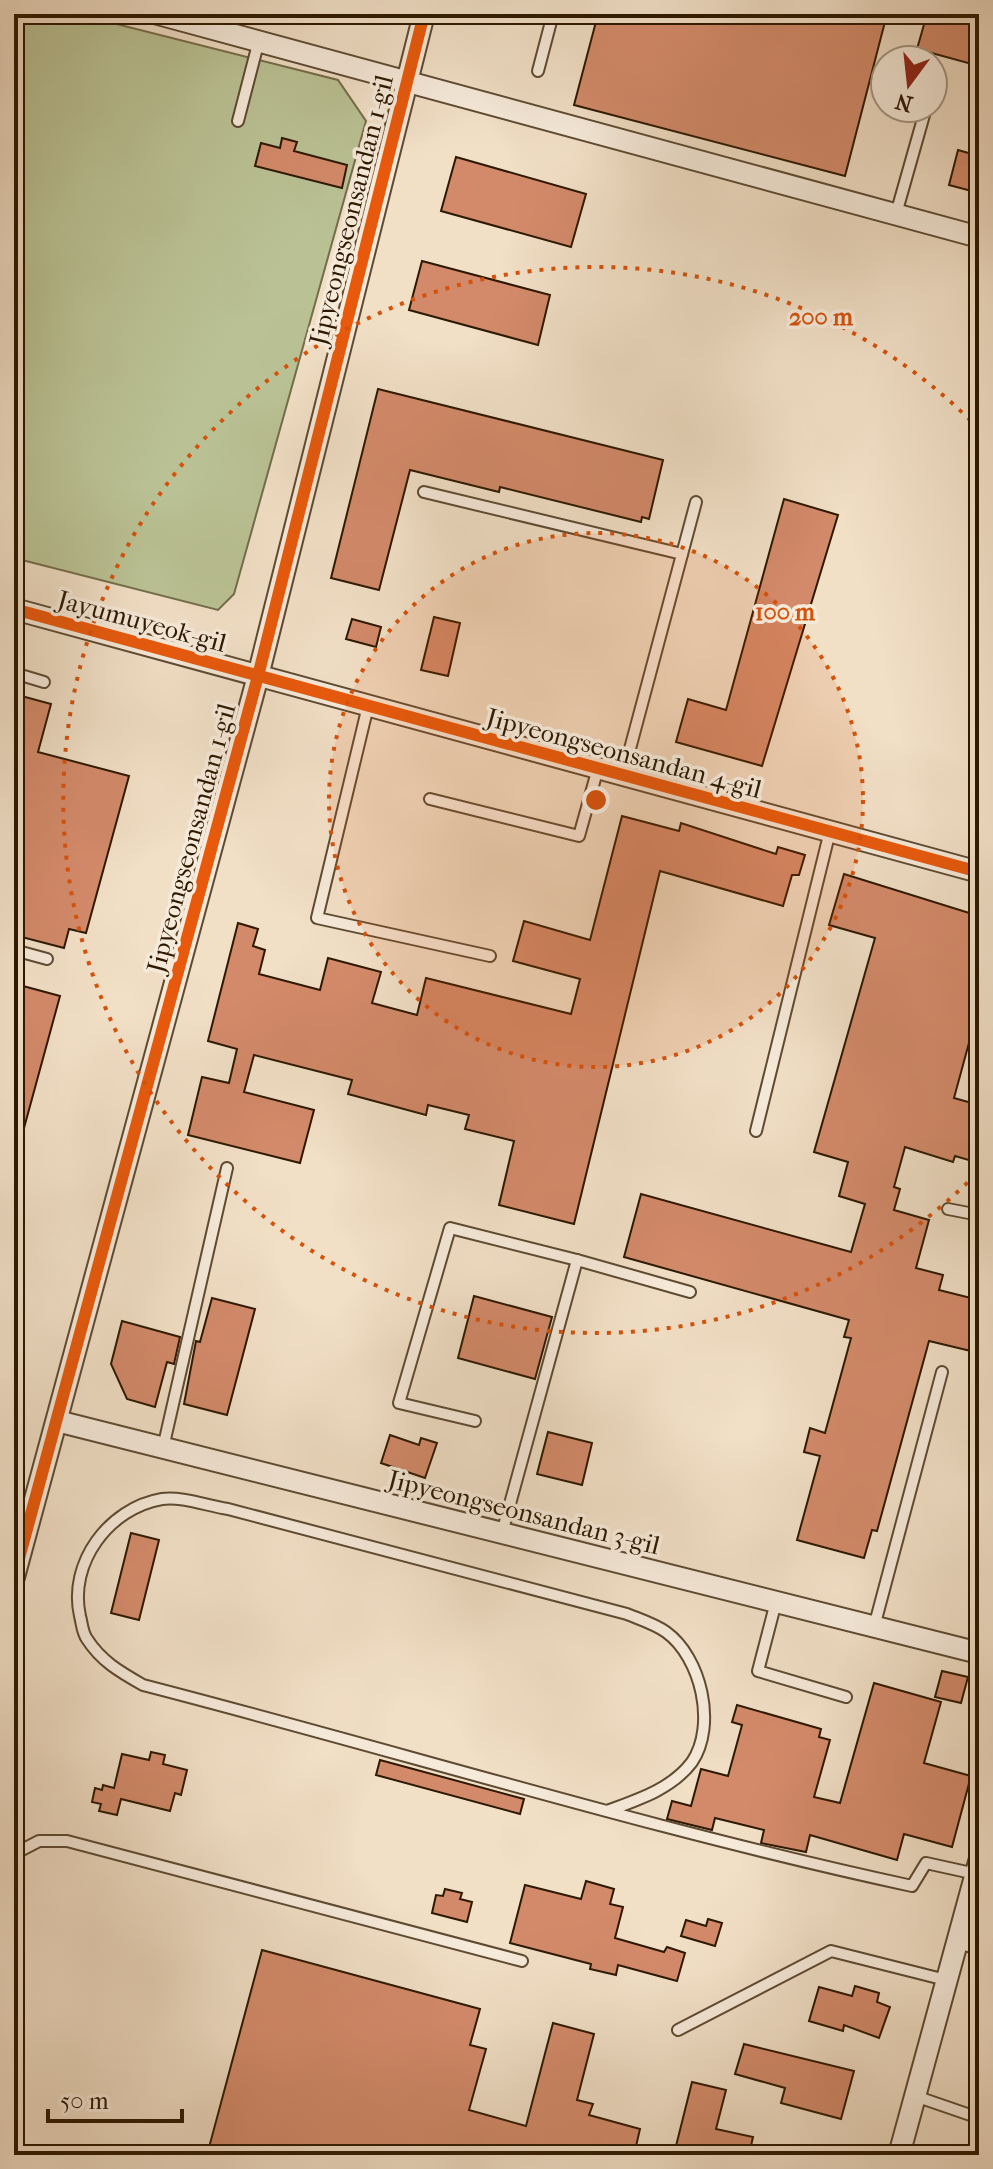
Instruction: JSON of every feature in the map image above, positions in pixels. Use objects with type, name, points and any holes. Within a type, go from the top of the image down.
[{"type":"street","name":"Jipyeongseonsandan 1-gil","points":[[158,14],[258,44],[406,80],[979,237]]},
{"type":"street","name":"Jipyeongseonsandan 1-gil","points":[[14,1577],[258,676],[424,14]]},
{"type":"street","name":"Jayumuyeok-gil","points":[[14,609],[258,676]]},
{"type":"street","name":"Jipyeongseonsandan 4-gil","points":[[258,676],[979,872]]},
{"type":"street","name":"Jipyeongseonsandan 3-gil","points":[[57,1421],[979,1653]]},
{"type":"street","points":[[899,2155],[977,1868]]},
{"type":"lane","points":[[538,71],[553,14]]},
{"type":"lane","points":[[238,121],[258,44]]},
{"type":"lane","points":[[896,214],[921,124]]},
{"type":"lane","points":[[424,492],[682,554]]},
{"type":"lane","points":[[623,775],[696,502]]},
{"type":"lane","points":[[14,673],[44,682]]},
{"type":"lane","points":[[368,706],[317,918],[490,956]]},
{"type":"lane","points":[[430,799],[579,836],[598,768]]},
{"type":"lane","points":[[756,1131],[830,831]]},
{"type":"lane","points":[[14,950],[47,959]]},
{"type":"lane","points":[[163,1448],[227,1168]]},
{"type":"lane","points":[[948,1209],[979,1215]]},
{"type":"lane","points":[[475,1421],[399,1403],[450,1228],[690,1292]]},
{"type":"lane","points":[[502,1533],[577,1260]]},
{"type":"lane","points":[[874,1627],[942,1372]]},
{"type":"lane","points":[[607,1811],[654,1793],[674,1778],[692,1761],[701,1736],[700,1683],[689,1659],[667,1632],[627,1614],[228,1509],[164,1499],[129,1510],[105,1528],[86,1558],[76,1599],[85,1636],[109,1666],[143,1685],[713,1840],[912,1886],[926,1863],[977,1868]]},
{"type":"lane","points":[[776,1602],[758,1671],[846,1697]]},
{"type":"lane","points":[[14,1854],[39,1841],[67,1841],[522,1961]]},
{"type":"lane","points":[[957,1943],[979,1949]]},
{"type":"lane","points":[[678,2030],[831,1951],[946,1980]]},
{"type":"lane","points":[[915,2096],[979,2118]]},
{"type":"green space","points":[[14,14],[77,14],[338,80],[366,121],[234,594],[218,610],[14,558]]},
{"type":"building","points":[[598,14],[887,14],[879,44],[869,44],[869,83],[845,176],[574,105]]},
{"type":"building","points":[[927,14],[979,14],[979,66],[949,58],[949,44],[918,44]]},
{"type":"building","points":[[282,138],[297,142],[294,151],[347,165],[342,188],[255,166],[261,143],[280,148]]},
{"type":"building","points":[[958,150],[979,156],[979,193],[949,185]]},
{"type":"building","points":[[456,157],[586,194],[571,247],[441,211]]},
{"type":"building","points":[[422,261],[550,295],[538,345],[409,310]]},
{"type":"building","points":[[378,389],[663,460],[649,519],[642,517],[641,522],[500,487],[499,492],[410,470],[379,590],[331,578]]},
{"type":"building","points":[[784,499],[838,515],[762,766],[676,742],[688,699],[726,710]]},
{"type":"building","points":[[434,617],[460,623],[448,676],[421,670]]},
{"type":"building","points":[[352,619],[381,627],[376,647],[346,639]]},
{"type":"building","points":[[14,694],[51,704],[38,752],[129,776],[86,933],[69,929],[64,948],[14,935]]},
{"type":"building","points":[[622,816],[679,831],[681,823],[776,854],[778,847],[805,855],[799,875],[792,875],[783,906],[660,871],[574,1224],[499,1205],[514,1141],[465,1129],[469,1115],[428,1105],[426,1115],[348,1094],[352,1080],[254,1055],[244,1092],[314,1110],[300,1163],[188,1135],[202,1077],[229,1083],[237,1049],[208,1041],[238,923],[258,929],[253,946],[265,950],[259,974],[320,990],[328,958],[381,972],[372,1003],[417,1015],[426,978],[571,1014],[580,979],[513,961],[524,921],[590,940]]},
{"type":"building","points":[[844,874],[979,916],[979,1006],[954,1098],[979,1105],[979,1163],[955,1156],[953,1162],[905,1147],[894,1187],[900,1189],[894,1210],[929,1220],[916,1268],[943,1275],[939,1290],[979,1300],[979,1353],[929,1341],[877,1531],[872,1530],[864,1558],[797,1540],[820,1456],[804,1452],[810,1428],[825,1433],[851,1338],[844,1337],[849,1320],[624,1257],[641,1194],[851,1252],[865,1204],[839,1196],[848,1162],[814,1152],[875,938],[829,925]]},
{"type":"building","points":[[23,986],[60,996],[18,1150],[14,1149],[14,1019]]},
{"type":"building","points":[[474,1296],[552,1317],[535,1379],[458,1358]]},
{"type":"building","points":[[212,1298],[255,1309],[227,1415],[184,1404],[196,1341],[200,1342]]},
{"type":"building","points":[[122,1321],[180,1337],[174,1364],[167,1362],[155,1407],[127,1399],[111,1364]]},
{"type":"building","points":[[548,1432],[592,1443],[582,1485],[537,1474]]},
{"type":"building","points":[[390,1435],[419,1445],[421,1438],[437,1443],[425,1478],[381,1463]]},
{"type":"building","points":[[131,1533],[159,1540],[139,1620],[111,1613]]},
{"type":"building","points":[[942,1671],[968,1677],[961,1703],[935,1697]]},
{"type":"building","points":[[874,1683],[941,1702],[924,1763],[971,1776],[952,1847],[904,1834],[897,1860],[810,1835],[806,1852],[761,1843],[764,1830],[715,1818],[712,1830],[667,1819],[672,1801],[691,1806],[701,1769],[728,1776],[742,1725],[732,1722],[737,1705],[821,1729],[819,1737],[830,1740],[814,1797],[840,1803]]},
{"type":"building","points":[[151,1752],[165,1755],[163,1764],[187,1770],[181,1795],[175,1793],[170,1811],[121,1799],[117,1815],[99,1811],[101,1804],[92,1802],[95,1788],[102,1790],[103,1785],[114,1788],[122,1754],[149,1760]]},
{"type":"building","points":[[380,1760],[524,1799],[520,1814],[376,1775]]},
{"type":"building","points":[[586,1881],[614,1889],[610,1904],[623,1907],[615,1938],[664,1952],[667,1947],[685,1953],[677,1981],[618,1965],[616,1975],[590,1969],[591,1964],[510,1943],[525,1885],[581,1899]]},
{"type":"building","points":[[445,1889],[462,1893],[460,1899],[472,1902],[467,1922],[432,1913],[436,1895],[443,1896]]},
{"type":"building","points":[[708,1919],[722,1923],[715,1946],[681,1936],[686,1920],[706,1926]]},
{"type":"building","points":[[262,1950],[480,2009],[470,2045],[486,2049],[469,2110],[526,2126],[553,2023],[594,2034],[577,2100],[593,2104],[589,2115],[640,2129],[634,2155],[207,2155]]},
{"type":"building","points":[[855,1986],[879,1993],[877,2002],[890,2007],[879,2038],[844,2025],[843,2031],[809,2021],[819,1987],[852,1996]]},
{"type":"building","points":[[744,2044],[854,2071],[841,2119],[781,2103],[785,2088],[735,2074]]},
{"type":"building","points":[[692,2082],[726,2090],[716,2129],[753,2137],[749,2155],[714,2155],[676,2146]]},
{"type":"cycle path","points":[[14,1577],[258,676],[424,14]]},
{"type":"cycle path","points":[[14,609],[979,872]]}]
